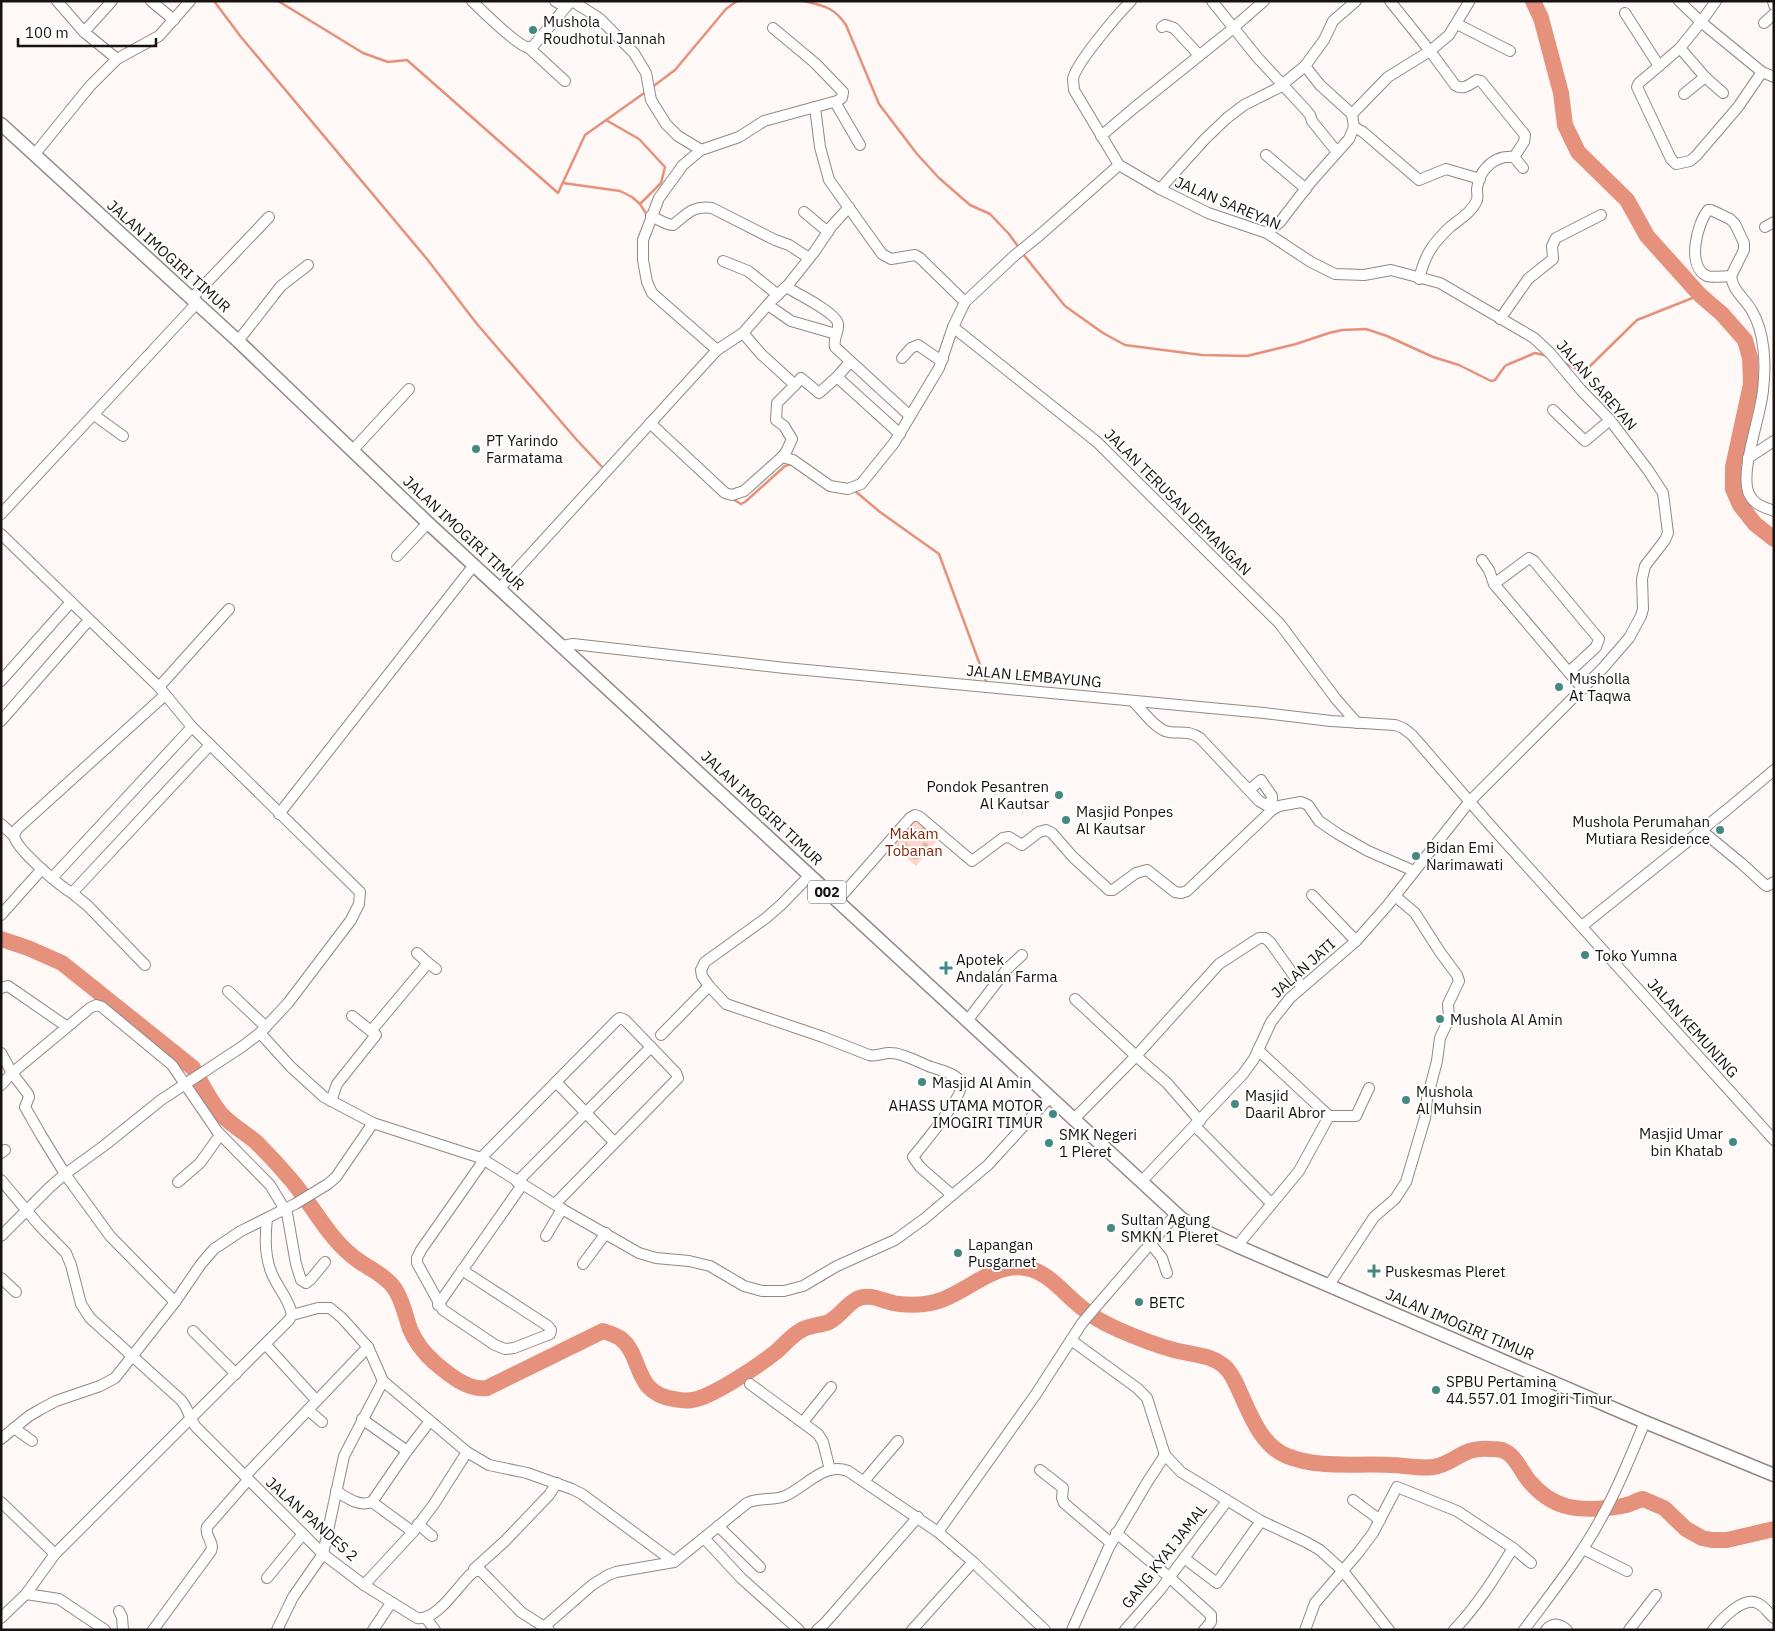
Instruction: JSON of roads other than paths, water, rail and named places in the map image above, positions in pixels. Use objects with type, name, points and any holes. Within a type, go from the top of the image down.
[{"type":"main road","name":"JALAN IMOGIRI TIMUR","points":[[1,124],[193,302],[238,341],[428,523],[1176,1214],[1190,1224],[1237,1246],[1645,1422],[1774,1475]]},
{"type":"street","points":[[57,1],[84,32],[117,59]]},
{"type":"street","points":[[84,32],[112,1]]},
{"type":"street","points":[[151,1],[174,20]]},
{"type":"street","points":[[34,155],[90,86],[117,59],[149,42],[174,20],[190,1]]},
{"type":"street","points":[[472,1],[565,80]]},
{"type":"street","points":[[555,1],[560,4],[566,1]]},
{"type":"street","points":[[528,47],[534,45],[571,1],[599,18],[634,53],[646,73],[651,100],[666,124],[678,136],[701,150]]},
{"type":"street","name":"JALAN SAREYAN","points":[[1131,1],[1090,51],[1076,70],[1073,78],[1074,90],[1119,165],[1160,190],[1208,212],[1267,234],[1311,262],[1335,274],[1364,275],[1391,270],[1440,283],[1534,338],[1550,353],[1610,420],[1661,488],[1668,529],[1665,540],[1645,566],[1642,579],[1643,608],[1641,616],[1629,638],[1583,689]]},
{"type":"street","points":[[1212,1],[1232,28],[1305,108],[1337,152]]},
{"type":"street","points":[[1101,136],[1264,1]]},
{"type":"street","points":[[1160,190],[1205,139],[1227,118],[1244,105],[1282,85],[1304,66],[1324,40],[1333,21],[1356,1]]},
{"type":"street","points":[[1390,1],[1458,87],[1464,88],[1477,80],[1482,82],[1525,135],[1524,142],[1514,157],[1500,159],[1485,169],[1477,189],[1478,199],[1469,212],[1439,238],[1429,250],[1419,278]]},
{"type":"street","points":[[1680,1],[1701,22],[1762,72],[1774,77]]},
{"type":"street","points":[[1716,1],[1680,48],[1639,83],[1637,87],[1671,159],[1676,164],[1690,161],[1696,156],[1738,107],[1762,72]]},
{"type":"street","points":[[1352,114],[1388,77],[1430,51],[1449,35],[1470,2]]},
{"type":"street","points":[[1625,13],[1659,66]]},
{"type":"street","points":[[1764,22],[1774,14]]},
{"type":"street","points":[[1457,24],[1510,51]]},
{"type":"street","points":[[1162,27],[1165,25],[1174,28],[1199,55]]},
{"type":"street","points":[[717,350],[652,293],[647,282],[643,260],[643,240],[659,198],[671,179],[683,165],[701,150],[739,137],[764,121],[835,102],[842,98],[843,92],[816,63],[773,28]]},
{"type":"street","points":[[1680,48],[1705,77],[1723,93]]},
{"type":"street","points":[[1267,234],[1280,222],[1349,139],[1354,127],[1352,114],[1320,85],[1304,66]]},
{"type":"street","points":[[1684,94],[1705,77]]},
{"type":"street","points":[[835,102],[860,145]]},
{"type":"street","points":[[815,107],[820,148],[829,180],[885,257],[899,259],[915,255],[965,302]]},
{"type":"street","points":[[1354,127],[1363,132],[1418,180],[1446,169],[1480,179]]},
{"type":"street","points":[[1266,155],[1306,189]]},
{"type":"street","points":[[1514,157],[1523,168]]},
{"type":"street","points":[[782,457],[793,460],[830,486],[848,489],[861,484],[900,434],[943,359],[953,327],[965,302],[1014,256],[1042,234],[1119,165]]},
{"type":"street","points":[[651,216],[668,225],[673,225],[692,209],[703,206],[712,208],[775,240],[790,245],[809,258]]},
{"type":"street","points":[[500,588],[717,350],[743,333],[786,287],[849,207]]},
{"type":"street","points":[[1731,276],[1709,277],[1697,265],[1695,247],[1697,231],[1708,210],[1730,219],[1735,224],[1744,243],[1744,250],[1731,276],[1732,285],[1752,311],[1759,327],[1762,340],[1763,390],[1748,458],[1747,481],[1749,494],[1754,501],[1762,507],[1774,510]]},
{"type":"street","points":[[804,212],[828,232]]},
{"type":"street","points":[[1500,319],[1528,280],[1553,259],[1552,246],[1556,238],[1601,216]]},
{"type":"street","points":[[1,514],[94,415],[270,217]]},
{"type":"street","points":[[723,261],[748,271],[778,295]]},
{"type":"street","points":[[238,341],[281,286],[308,265]]},
{"type":"street","points":[[786,287],[837,319],[835,347],[910,416]]},
{"type":"street","points":[[768,305],[790,321],[836,334]]},
{"type":"street","name":"JALAN TERUSAN DEMANGAN","points":[[953,327],[1098,442],[1280,624],[1336,699],[1357,722]]},
{"type":"street","points":[[743,333],[762,354],[795,384]]},
{"type":"street","points":[[902,358],[911,348],[918,345],[937,358],[943,359]]},
{"type":"street","points":[[650,423],[725,494],[732,496],[744,491],[782,457],[792,440],[787,430],[776,420],[777,403],[801,378],[819,393],[850,362]]},
{"type":"street","points":[[837,377],[900,434]]},
{"type":"street","points":[[352,451],[409,389]]},
{"type":"street","points":[[1554,410],[1585,441],[1610,420]]},
{"type":"street","points":[[94,415],[123,436]]},
{"type":"street","points":[[1748,458],[1774,441]]},
{"type":"street","points":[[397,556],[428,523]]},
{"type":"street","points":[[1,534],[162,691],[192,727],[360,892],[356,911],[346,927],[288,1003],[263,1030],[243,1046],[161,1100],[65,1174],[1,1236]]},
{"type":"street","points":[[1494,584],[1529,558],[1534,561],[1559,590],[1599,639],[1596,647],[1568,672]]},
{"type":"street","points":[[1482,560],[1489,570],[1494,584],[1583,689]]},
{"type":"street","points":[[279,814],[474,565]]},
{"type":"street","points":[[1,681],[71,602]]},
{"type":"street","points":[[14,836],[17,829],[162,691],[230,610]]},
{"type":"street","points":[[1,721],[89,620]]},
{"type":"street","name":"JALAN LEMBAYUNG","points":[[563,646],[573,644],[795,669],[1331,721],[1395,725],[1406,729],[1470,801]]},
{"type":"street","name":"JALAN JATI","points":[[1142,1182],[1243,1074],[1258,1050],[1266,1029],[1290,998],[1356,940],[1395,896],[1470,801],[1583,689]]},
{"type":"street","points":[[1133,701],[1163,730],[1196,734],[1249,790]]},
{"type":"street","points":[[52,878],[192,727]]},
{"type":"street","points":[[72,893],[210,745]]},
{"type":"street","points":[[1582,926],[1774,770]]},
{"type":"street","name":"JALAN KEMUNING","points":[[1470,801],[1774,1140]]},
{"type":"street","points":[[837,901],[910,818],[915,815],[920,817],[972,861],[1003,838],[1009,838],[1022,845],[1039,832],[1046,830],[1052,833],[1073,857],[1109,890],[1114,890],[1136,873],[1147,870],[1175,892],[1181,893],[1192,888],[1274,808],[1303,803],[1308,805],[1319,821],[1338,834],[1368,851],[1414,871]]},
{"type":"street","points":[[1,824],[14,836],[18,845],[42,869],[88,906],[145,965]]},
{"type":"street","points":[[1700,830],[1764,884],[1767,886],[1774,882]]},
{"type":"street","points":[[1,914],[42,869]]},
{"type":"street","points":[[810,875],[766,918],[706,962],[701,972],[709,986],[726,1004],[823,1037],[869,1055],[893,1053],[942,1070],[960,1081],[961,1089],[955,1100],[913,1157],[920,1167],[952,1195]]},
{"type":"street","points":[[1312,895],[1356,940]]},
{"type":"street","points":[[1329,1285],[1374,1217],[1395,1199],[1406,1182],[1425,1118],[1427,1099],[1437,1060],[1440,1038],[1449,1019],[1448,1004],[1459,981],[1458,975],[1440,952],[1415,913],[1395,896]]},
{"type":"street","points":[[1074,1119],[1136,1056],[1219,964],[1259,938],[1265,938],[1270,942],[1302,987]]},
{"type":"street","points":[[371,1031],[432,966],[417,953]]},
{"type":"street","points":[[967,1021],[1007,969],[1022,955]]},
{"type":"street","points":[[1,988],[8,986],[66,1026]]},
{"type":"street","points":[[661,1035],[709,986]]},
{"type":"street","points":[[228,991],[263,1030],[291,1067],[331,1101],[373,1123],[483,1159],[559,1207],[648,1256],[710,1266],[753,1290],[784,1291],[803,1286],[836,1266],[895,1240],[924,1219],[999,1155],[1050,1096]]},
{"type":"street","points":[[1075,999],[1167,1083],[1198,1124],[1271,1203]]},
{"type":"street","points":[[1,1085],[12,1072],[66,1026],[90,1008],[96,1005],[102,1006],[172,1065],[187,1083],[199,1106],[220,1135],[261,1174],[290,1207],[296,1264],[302,1280],[310,1281],[325,1262]]},
{"type":"street","points":[[331,1101],[337,1084],[376,1035],[352,1016]]},
{"type":"street","points":[[462,1270],[548,1326],[551,1330],[550,1334],[514,1348],[501,1348],[438,1305],[418,1267],[417,1258],[483,1159],[618,1019],[625,1020],[676,1073],[678,1078],[614,1142],[559,1207],[546,1236]]},
{"type":"street","points":[[438,1305],[520,1183],[651,1047]]},
{"type":"street","points":[[1258,1050],[1329,1116],[1356,1116],[1369,1088]]},
{"type":"street","points":[[1,1053],[28,1094],[29,1097],[25,1107],[65,1174],[110,1236],[175,1302]]},
{"type":"street","points":[[556,1082],[614,1142]]},
{"type":"street","points":[[1237,1246],[1298,1170],[1329,1116]]},
{"type":"street","points":[[1,1439],[28,1416],[56,1401],[100,1386],[115,1378],[175,1302],[200,1264],[214,1249],[226,1240],[290,1207],[328,1184],[336,1177],[373,1123]]},
{"type":"street","points":[[178,1182],[200,1163],[220,1135]]},
{"type":"street","name":"JALAN PANDES 2","points":[[1,1180],[66,1254],[71,1265],[81,1304],[86,1313],[181,1400],[185,1405],[189,1419],[246,1478],[323,1554],[391,1603],[417,1618],[426,1618]]},
{"type":"street","points":[[938,1532],[995,1454],[1093,1308],[1176,1214]]},
{"type":"street","points":[[267,1218],[265,1240],[268,1261],[273,1278],[291,1308],[292,1316]]},
{"type":"street","points":[[583,1264],[606,1233]]},
{"type":"street","points":[[1151,1244],[1162,1258],[1167,1273]]},
{"type":"street","points":[[1,1278],[16,1292]]},
{"type":"street","points":[[1,1618],[26,1594],[55,1554],[189,1419],[266,1345],[292,1316],[318,1308],[330,1308],[342,1318],[368,1347],[383,1381],[430,1421],[464,1456],[489,1465],[527,1473],[555,1487],[582,1494],[674,1562]]},
{"type":"street","points":[[193,1331],[236,1374]]},
{"type":"street","points":[[1071,1340],[1137,1388],[1147,1398],[1165,1455],[1181,1472],[1261,1521],[1320,1550],[1343,1571],[1389,1630]]},
{"type":"street","points":[[266,1345],[316,1400]]},
{"type":"street","points":[[153,1630],[212,1551],[213,1546],[206,1533],[207,1527],[246,1478],[316,1400],[368,1347]]},
{"type":"street","points":[[277,1630],[293,1597],[323,1554],[344,1456],[383,1381]]},
{"type":"street","points":[[750,1384],[820,1436],[830,1470]]},
{"type":"street","points":[[803,1422],[831,1387]]},
{"type":"street","points":[[308,1410],[322,1422]]},
{"type":"street","points":[[362,1420],[407,1451]]},
{"type":"street","points":[[336,1491],[357,1503],[367,1504],[372,1502],[430,1421]]},
{"type":"street","points":[[1524,1630],[1583,1549],[1605,1511],[1645,1422]]},
{"type":"street","points":[[14,1428],[32,1441]]},
{"type":"street","points":[[864,1482],[898,1441]]},
{"type":"street","points":[[1072,1630],[1110,1543],[1165,1455]]},
{"type":"street","points":[[364,1585],[416,1528],[434,1504],[464,1456]]},
{"type":"street","points":[[473,1569],[484,1574],[521,1612],[547,1628],[592,1585],[608,1575],[674,1562],[747,1503],[760,1499],[784,1497],[817,1476],[830,1470],[843,1469],[938,1532],[973,1562],[1045,1630]]},
{"type":"street","points":[[1040,1470],[1063,1488],[1062,1498],[1064,1503],[1110,1543]]},
{"type":"street","points":[[1305,1630],[1315,1603],[1373,1533],[1397,1486],[1457,1511],[1531,1562]]},
{"type":"street","points":[[435,1630],[426,1618],[441,1607],[473,1569],[506,1541],[555,1487]]},
{"type":"street","points":[[1353,1500],[1380,1520]]},
{"type":"street","name":"GANG KYAI JAMAL","points":[[1125,1630],[1160,1590],[1227,1501]]},
{"type":"street","points":[[1,1502],[55,1554]]},
{"type":"street","points":[[372,1502],[432,1536]]},
{"type":"street","points":[[817,1630],[825,1624],[918,1517]]},
{"type":"street","points":[[1184,1558],[1217,1583],[1261,1521]]},
{"type":"street","points":[[718,1526],[760,1567]]},
{"type":"street","points":[[1116,1533],[1211,1615],[1210,1622],[1204,1630]]},
{"type":"street","points":[[267,1578],[303,1534]]},
{"type":"street","points":[[704,1538],[740,1578],[799,1630]]},
{"type":"street","points":[[1454,1630],[1467,1617],[1486,1592],[1513,1548]]},
{"type":"street","points":[[1583,1549],[1627,1571]]},
{"type":"street","points":[[912,1630],[973,1562]]},
{"type":"street","points":[[26,1594],[52,1596],[60,1599],[105,1630]]},
{"type":"street","points":[[1629,1630],[1656,1595]]},
{"type":"street","points":[[1713,1630],[1733,1609],[1751,1602],[1759,1604],[1774,1618]]},
{"type":"street","points":[[373,1630],[391,1603]]},
{"type":"street","points":[[119,1611],[122,1617],[123,1630]]},
{"type":"street","points":[[1546,1630],[1552,1625],[1562,1627]]},
{"type":"waterway","points":[[214,1],[241,37],[427,259],[477,324],[605,470]]},
{"type":"waterway","points":[[278,1],[363,53],[388,62],[407,60],[558,193],[585,135],[647,91]]},
{"type":"waterway","points":[[651,88],[675,70],[726,9],[737,1]]},
{"type":"waterway","points":[[804,1],[828,8],[842,19],[879,104],[917,154],[939,178],[970,205],[990,214],[1020,249]]},
{"type":"waterway","points":[[1533,1],[1541,18],[1561,93],[1565,125],[1578,152],[1627,200],[1647,236],[1700,295],[1722,314],[1745,340],[1750,358],[1751,384],[1733,467],[1733,489],[1740,505],[1755,524],[1774,539]]},
{"type":"waterway","points":[[606,120],[639,139],[665,167],[661,183],[640,204],[647,215]]},
{"type":"waterway","points":[[563,183],[620,191],[632,197],[640,204]]},
{"type":"waterway","points":[[1023,254],[1065,306],[1103,333],[1125,345],[1202,355],[1247,356],[1342,330],[1366,329],[1387,336],[1433,357],[1459,365],[1491,381],[1495,380],[1505,366],[1509,364],[1535,353],[1548,356]]},
{"type":"waterway","points":[[1564,363],[1585,371],[1637,320],[1700,295]]},
{"type":"waterway","points":[[731,498],[741,504],[745,502],[785,466],[791,464]]},
{"type":"waterway","points":[[855,491],[880,512],[939,554],[986,681]]},
{"type":"waterway","points":[[1,939],[28,948],[62,963],[193,1068],[223,1116],[256,1142],[279,1166],[342,1247],[391,1284],[400,1299],[412,1333],[427,1355],[452,1376],[473,1387],[487,1388],[603,1331],[620,1338],[627,1345],[640,1373],[652,1390],[661,1396],[692,1400],[736,1380],[770,1357],[803,1329],[829,1322],[850,1304],[862,1297],[873,1297],[899,1304],[931,1303],[946,1298],[990,1274],[1014,1267],[1026,1268],[1043,1274],[1078,1305],[1109,1325],[1152,1343],[1208,1357],[1220,1363],[1233,1377],[1252,1418],[1263,1436],[1278,1451],[1287,1456],[1312,1463],[1338,1465],[1433,1467],[1472,1450],[1499,1449],[1511,1456],[1538,1491],[1565,1506],[1585,1509],[1607,1508],[1624,1506],[1643,1499],[1664,1508],[1686,1529],[1702,1538],[1712,1540],[1727,1540],[1774,1529]]},
{"type":"place","name":"Mushola Roudhotul Jannah","points":[[533,30]]},
{"type":"place","name":"PT Yarindo Farmatama","points":[[476,449]]},
{"type":"place","name":"Musholla At Taqwa","points":[[1559,687]]},
{"type":"place","name":"Pondok Pesantren Al Kautsar","points":[[1059,795]]},
{"type":"place","name":"Masjid Ponpes Al Kautsar","points":[[1066,820]]},
{"type":"place","name":"Mushola Perumahan Mutiara Residence","points":[[1720,830]]},
{"type":"place","name":"Bidan Emi Narimawati","points":[[1416,856]]},
{"type":"place","name":"Toko Yumna","points":[[1585,955]]},
{"type":"place","name":"Apotek Andalan Farma","points":[[946,968]]},
{"type":"place","name":"Mushola Al Amin","points":[[1440,1019]]},
{"type":"place","name":"Masjid Al Amin","points":[[922,1082]]},
{"type":"place","name":"Mushola Al Muhsin","points":[[1406,1100]]},
{"type":"place","name":"Masjid Daaril Abror","points":[[1235,1104]]},
{"type":"place","name":"AHASS UTAMA MOTOR IMOGIRI TIMUR","points":[[1053,1114]]},
{"type":"place","name":"Masjid Umar bin Khatab","points":[[1733,1142]]},
{"type":"place","name":"SMK Negeri 1 Pleret","points":[[1049,1143]]},
{"type":"place","name":"Sultan Agung SMKN 1 Pleret","points":[[1111,1228]]},
{"type":"place","name":"Lapangan Pusgarnet","points":[[958,1253]]},
{"type":"place","name":"Puskesmas Pleret","points":[[1374,1271]]},
{"type":"place","name":"BETC","points":[[1139,1302]]},
{"type":"place","name":"SPBU Pertamina 44.557.01 Imogiri Timur","points":[[1436,1390]]},
{"type":"park label","name":"Makam Tobanan","points":[[914,842]]}]
